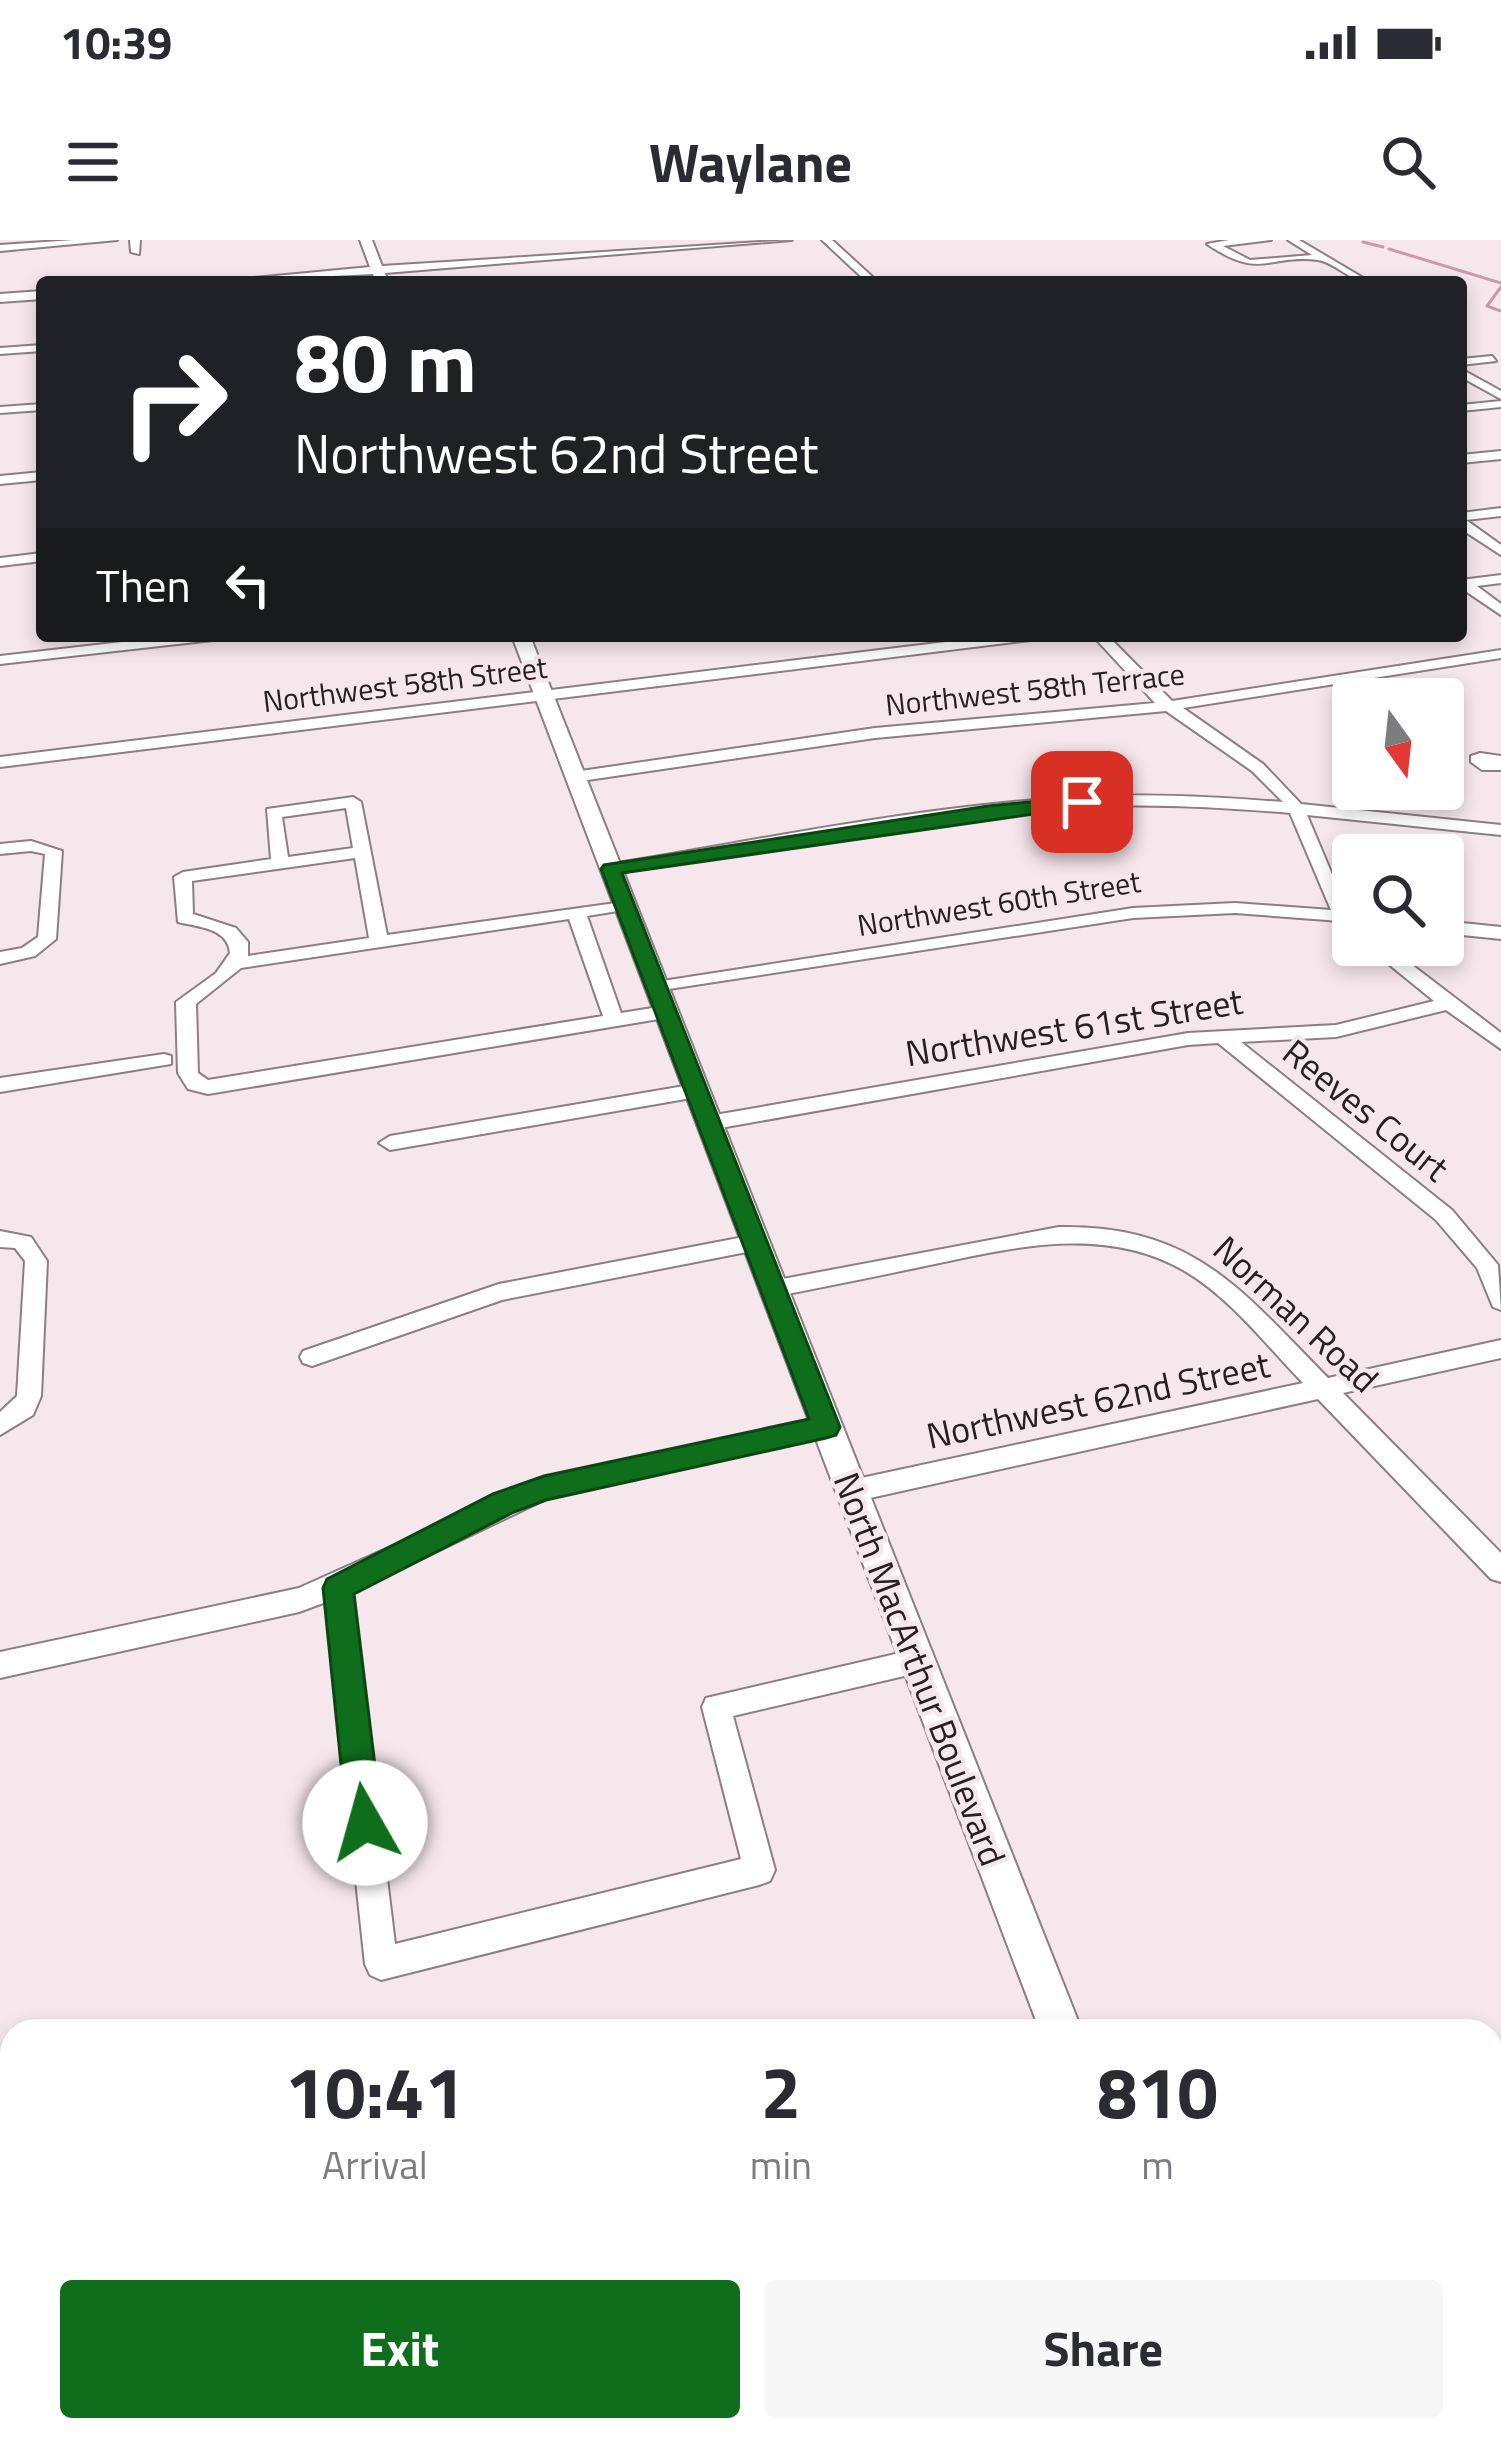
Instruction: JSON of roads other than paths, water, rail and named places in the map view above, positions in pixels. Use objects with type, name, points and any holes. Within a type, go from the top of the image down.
[{"type":"main road","points":[[366,240],[380,276],[786,240]]},
{"type":"main road","points":[[0,298],[36,295]]},
{"type":"main road","name":"North MacArthur Boulevard","points":[[523,642],[1056,2019]]},
{"type":"street","points":[[0,248],[112,240]]},
{"type":"street","points":[[827,240],[866,276]]},
{"type":"street","points":[[1266,240],[1212,244],[1249,263],[1323,257]]},
{"type":"street","points":[[1293,240],[1355,276]]},
{"type":"street","points":[[0,351],[36,348]]},
{"type":"street","points":[[1467,361],[1492,359]]},
{"type":"street","points":[[1467,376],[1501,400]]},
{"type":"street","points":[[1467,407],[1501,400]]},
{"type":"street","points":[[0,410],[36,407]]},
{"type":"street","points":[[1467,458],[1501,455]]},
{"type":"street","points":[[0,480],[36,477]]},
{"type":"street","points":[[1467,519],[1501,512]]},
{"type":"street","points":[[1467,525],[1501,551]]},
{"type":"street","points":[[0,562],[36,558]]},
{"type":"street","points":[[1467,584],[1501,580]]},
{"type":"street","points":[[1467,587],[1501,611]]},
{"type":"street","points":[[0,660],[159,642]]},
{"type":"street","name":"Northwest 58th Street","points":[[0,762],[981,642]]},
{"type":"street","points":[[1106,642],[1169,706],[1248,760],[1298,811],[1317,871],[1332,893]]},
{"type":"street","name":"Northwest 58th Terrace","points":[[574,777],[875,733],[1169,706],[1501,654]]},
{"type":"street","points":[[280,863],[273,813],[353,802],[379,942]]},
{"type":"street","points":[[611,869],[1031,806],[1164,802],[1501,830]]},
{"type":"street","points":[[0,849],[31,846],[53,851],[47,940],[28,952],[0,958]]},
{"type":"street","points":[[362,852],[183,877],[184,918],[232,933],[242,949],[239,963],[624,904]]},
{"type":"street","name":"Northwest 60th Street","points":[[239,963],[231,974],[186,1003],[188,1073],[195,1084],[208,1087],[614,1020],[660,1000],[1133,913],[1235,908],[1332,918]]},
{"type":"street","points":[[576,912],[614,1020]]},
{"type":"street","points":[[1464,929],[1501,933]]},
{"type":"street","points":[[1401,966],[1501,1042]]},
{"type":"street","name":"Northwest 61st Street","points":[[709,1124],[1221,1036],[1336,1031],[1449,1003]]},
{"type":"street","name":"Reeves Court","points":[[1221,1036],[1444,1215],[1487,1265],[1501,1301]]},
{"type":"street","points":[[0,1085],[164,1060]]},
{"type":"street","points":[[390,1142],[696,1091]]},
{"type":"street","name":"Norman Road","points":[[772,1288],[1069,1232],[1128,1237],[1186,1258],[1208,1273],[1324,1387],[1501,1570]]},
{"type":"street","points":[[0,1239],[20,1240],[32,1248],[36,1261],[28,1396],[24,1408],[0,1425]]},
{"type":"street","points":[[312,1357],[499,1292],[754,1243]]},
{"type":"street","name":"Northwest 62nd Street","points":[[852,1491],[1501,1349]]},
{"type":"street","points":[[0,1665],[338,1588],[503,1503],[544,1488],[826,1427]]},
{"type":"street","points":[[338,1588],[381,1964],[759,1870],[716,1706],[917,1661]]},
{"type":"waterway","points":[[1363,242],[1383,247]]},
{"type":"waterway","points":[[1389,249],[1501,283]]},
{"type":"waterway","points":[[1501,287],[1487,306],[1501,311]]}]
